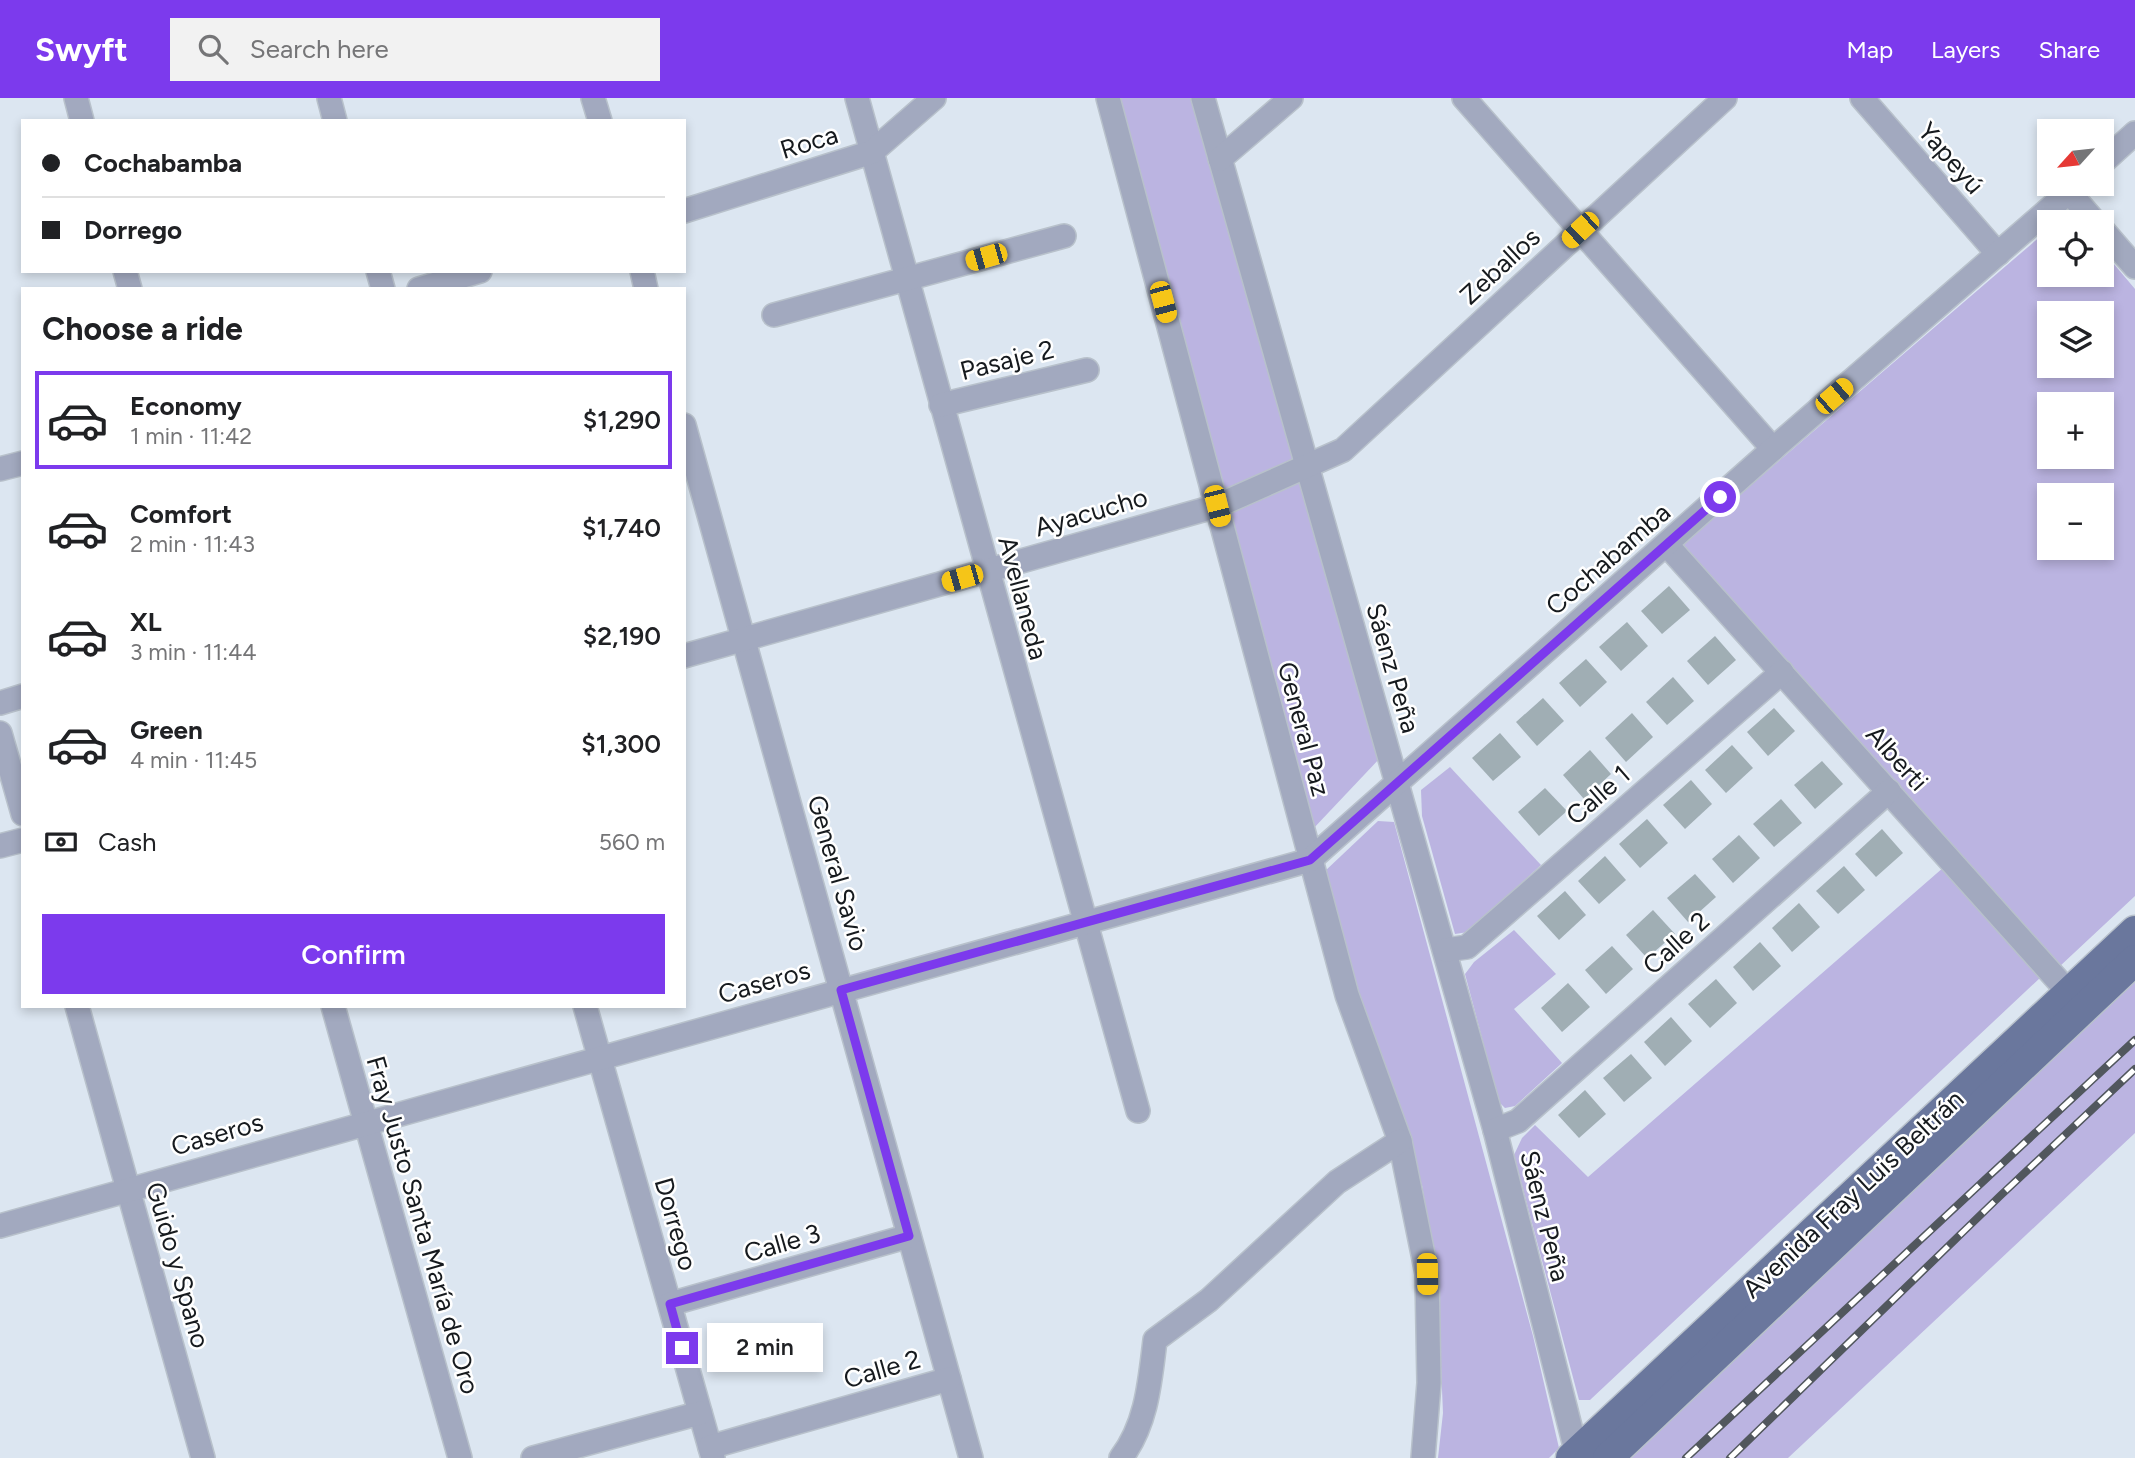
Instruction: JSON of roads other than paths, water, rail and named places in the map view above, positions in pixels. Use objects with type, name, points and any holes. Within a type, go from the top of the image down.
[{"type":"main road","name":"Avenida Fray Luis Beltrán","points":[[1608,1458],[2077,1001],[2135,931]]},
{"type":"main road","name":"Avenida Fray Luis Beltrán","points":[[1575,1456],[2077,1001],[2135,960]]},
{"type":"street","points":[[76,98],[81,119]]},
{"type":"street","points":[[593,98],[599,119]]},
{"type":"street","name":"Avellaneda","points":[[857,98],[1083,922],[1138,1111]]},
{"type":"street","name":"Roca","points":[[686,210],[872,152],[934,98]]},
{"type":"street","name":"General Paz","points":[[1108,98],[1347,995],[1400,1141],[1427,1274],[1429,1383],[1423,1458]]},
{"type":"street","name":"Sáenz Peña","points":[[1203,98],[1446,950],[1495,1130],[1575,1456]]},
{"type":"street","points":[[1220,159],[1291,98]]},
{"type":"street","points":[[1464,98],[1773,449]]},
{"type":"street","name":"Zeballos","points":[[1306,464],[1343,450],[1725,98]]},
{"type":"street","name":"Yapeyú","points":[[1862,98],[1998,254]]},
{"type":"street","points":[[2114,152],[2135,133]]},
{"type":"street","name":"Cochabamba","points":[[1396,782],[2064,196]]},
{"type":"street","points":[[774,315],[1065,236]]},
{"type":"street","points":[[2114,243],[2135,267]]},
{"type":"street","points":[[426,287],[473,273]]},
{"type":"street","name":"Pasaje 2","points":[[941,405],[1087,370]]},
{"type":"street","name":"General Savio","points":[[686,432],[971,1458]]},
{"type":"street","points":[[0,469],[21,464]]},
{"type":"street","name":"Ayacucho","points":[[686,655],[1217,506],[1306,464]]},
{"type":"street","name":"Alberti","points":[[1667,545],[2077,1001]]},
{"type":"street","name":"Calle 1","points":[[1446,950],[1467,947],[1782,672]]},
{"type":"street","points":[[0,703],[21,697]]},
{"type":"street","points":[[0,733],[21,807]]},
{"type":"street","name":"Caseros","points":[[0,1226],[128,1188],[1310,860],[1396,782]]},
{"type":"street","name":"Calle 2","points":[[1495,1130],[1518,1121],[1889,791]]},
{"type":"street","points":[[0,846],[21,841]]},
{"type":"street","name":"Guido y Spano","points":[[78,1008],[203,1458]]},
{"type":"street","name":"Fray Justo Santa María de Oro","points":[[334,1008],[460,1458]]},
{"type":"street","name":"Dorrego","points":[[586,1008],[711,1452]]},
{"type":"street","points":[[1121,1458],[1130,1446],[1146,1405],[1155,1340],[1209,1300],[1338,1182],[1400,1141]]},
{"type":"street","name":"Calle 3","points":[[670,1304],[909,1236]]},
{"type":"street","name":"Calle 2","points":[[711,1452],[949,1379]]},
{"type":"street","points":[[533,1458],[700,1413]]},
{"type":"railway","points":[[1686,1458],[2135,1040]]},
{"type":"railway","points":[[1730,1458],[2135,1069]]}]
